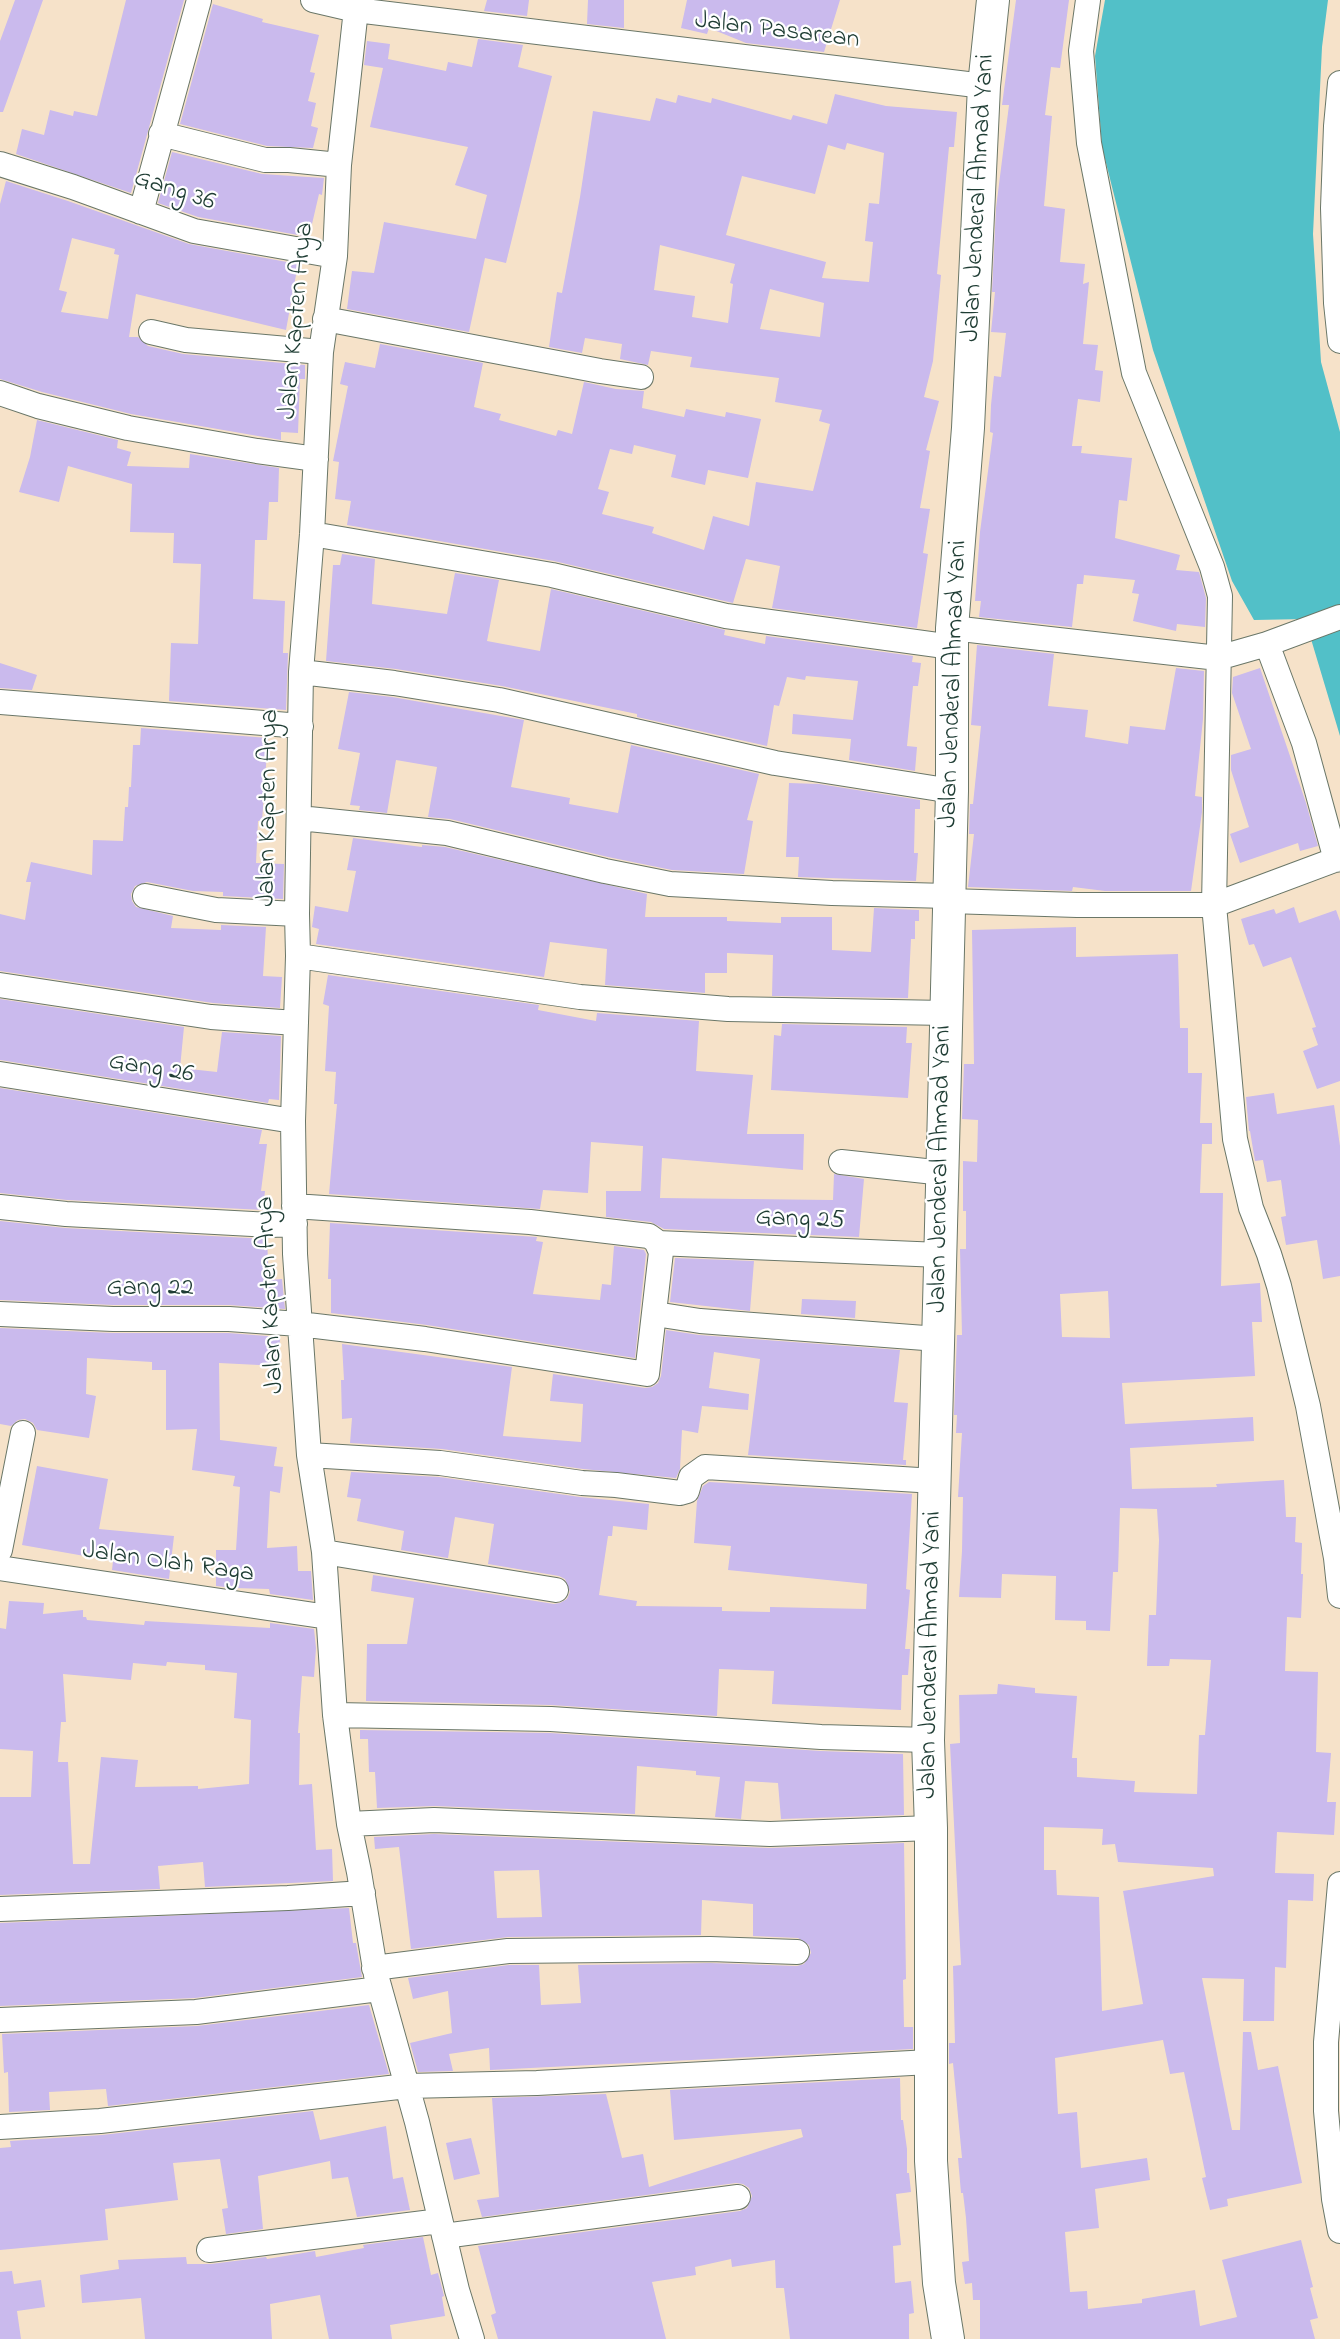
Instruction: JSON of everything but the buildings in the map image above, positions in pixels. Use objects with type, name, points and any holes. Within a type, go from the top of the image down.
[{"type":"main road","name":"Jalan Jenderal Ahmad Yani","points":[[948,2339],[939,2283],[931,2161],[931,1828],[928,1740],[944,1173],[952,791],[952,638],[968,428],[984,86],[993,0]]},
{"type":"street","points":[[141,212],[199,0]]},
{"type":"street","name":"Jalan Pasarean","points":[[313,0],[984,86]]},
{"type":"street","points":[[1088,0],[1082,51],[1089,143],[1134,373],[1215,577],[1220,596],[1214,906],[1235,1139],[1251,1208],[1279,1286],[1308,1406],[1336,1558],[1340,1596]]},
{"type":"street","name":"Jalan Kapten Arya","points":[[356,5],[339,165],[335,256],[321,352],[312,534],[301,672],[298,956],[293,1121],[299,1324],[309,1455],[324,1552],[335,1715],[349,1824],[377,1978],[457,2290],[472,2339]]},
{"type":"street","points":[[1340,83],[1333,208],[1336,303],[1340,341]]},
{"type":"street","points":[[161,134],[265,160],[339,165]]},
{"type":"street","name":"Gang 36","points":[[0,164],[73,187],[194,231],[335,256]]},
{"type":"street","points":[[325,319],[600,371],[641,376]]},
{"type":"street","points":[[151,332],[196,341],[321,352]]},
{"type":"street","points":[[0,393],[39,406],[128,428],[315,459]]},
{"type":"street","points":[[312,534],[552,575],[726,616],[952,638],[1218,658],[1268,644],[1340,617]]},
{"type":"street","points":[[299,818],[447,833],[605,872],[670,884],[1077,905],[1214,906],[1338,859],[1304,743],[1268,644]]},
{"type":"street","points":[[301,672],[394,683],[499,700],[775,763],[952,791]]},
{"type":"street","points":[[0,702],[301,726]]},
{"type":"street","points":[[145,896],[216,910],[297,914]]},
{"type":"street","points":[[298,956],[580,997],[728,1009],[946,1013]]},
{"type":"street","points":[[0,985],[211,1017],[296,1023]]},
{"type":"street","name":"Gang 26","points":[[0,1074],[293,1121]]},
{"type":"street","points":[[841,1162],[944,1173]]},
{"type":"street","name":"Gang 25","points":[[0,1207],[66,1214],[271,1225],[294,1215],[530,1222],[649,1236],[657,1243],[940,1255]]},
{"type":"street","points":[[657,1243],[661,1252],[655,1314],[700,1321],[938,1339]]},
{"type":"street","name":"Gang 22","points":[[0,1314],[113,1319],[229,1318],[299,1324],[425,1339],[647,1374],[655,1314]]},
{"type":"street","points":[[0,1550],[23,1433]]},
{"type":"street","points":[[309,1455],[441,1463],[582,1483],[680,1493],[687,1491],[691,1477],[705,1467],[935,1481]]},
{"type":"street","points":[[324,1552],[556,1590]]},
{"type":"street","name":"Jalan Olah Raga","points":[[0,1568],[328,1617]]},
{"type":"street","points":[[335,1715],[551,1719],[821,1737],[928,1740]]},
{"type":"street","points":[[349,1824],[434,1820],[770,1834],[931,1828]]},
{"type":"street","points":[[1340,1884],[1326,2042],[1326,2111],[1334,2199],[1340,2231]]},
{"type":"street","points":[[0,1909],[363,1893]]},
{"type":"street","points":[[0,2020],[196,2012],[508,1951],[710,1949],[798,1952]]},
{"type":"street","points":[[0,2127],[100,2121],[406,2086],[537,2083],[930,2062]]},
{"type":"street","points":[[209,2250],[738,2197]]},
{"type":"water","points":[[1105,0],[1328,0],[1322,47],[1313,234],[1321,362],[1340,432],[1340,736],[1305,619],[1254,620],[1232,581],[1153,350],[1102,147],[1095,56]]}]
